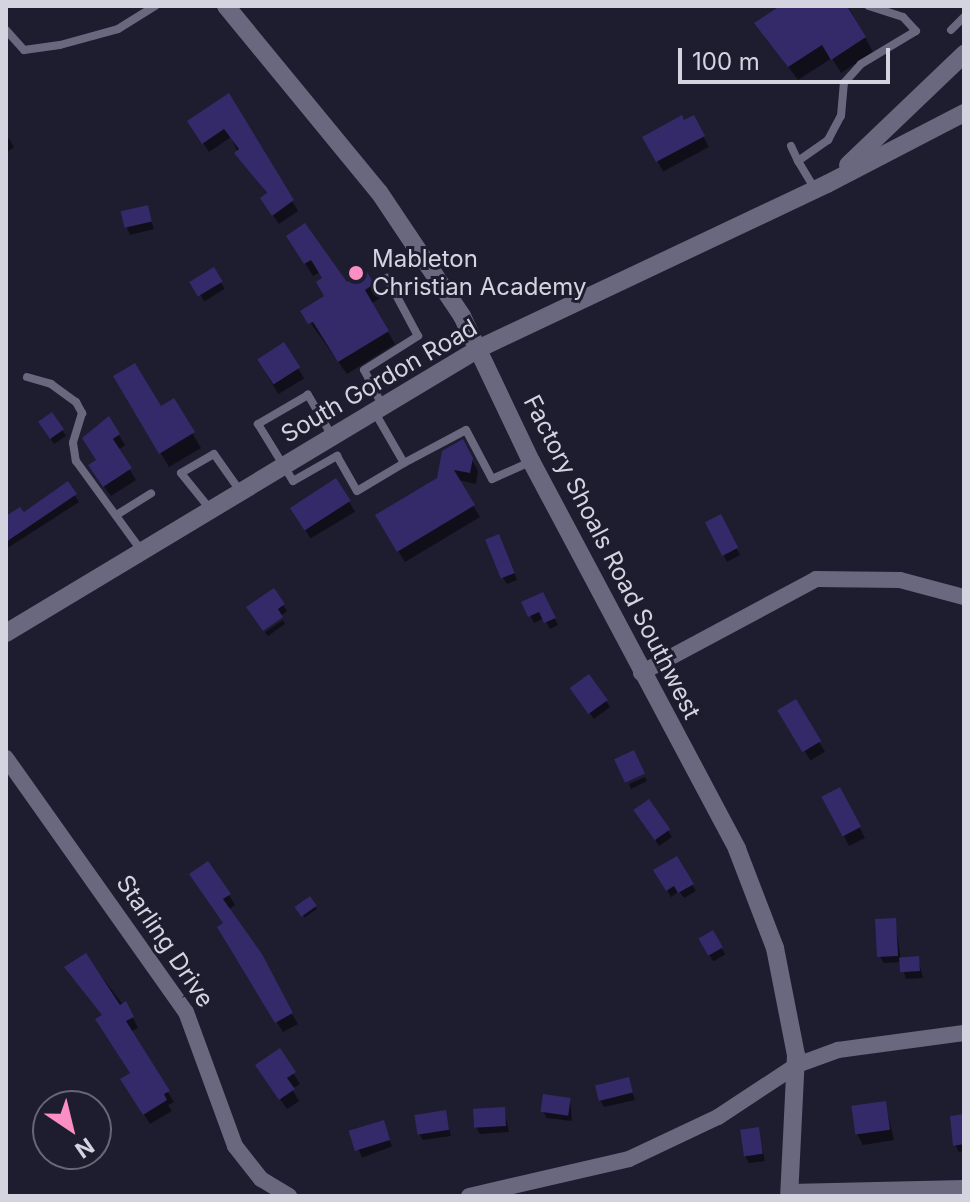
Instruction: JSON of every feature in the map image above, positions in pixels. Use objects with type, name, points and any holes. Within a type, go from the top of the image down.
[{"type":"street","name":"Factory Shoals Road Southwest","points":[[226,6],[379,192],[480,348],[531,461],[737,849],[775,948],[797,1065],[789,1194]]},
{"type":"street","points":[[964,57],[964,74]]},
{"type":"street","points":[[821,186],[964,57]]},
{"type":"street","name":"South Gordon Road","points":[[6,633],[480,348],[821,186],[964,113]]},
{"type":"street","points":[[641,673],[816,579],[900,580],[964,597]]},
{"type":"street","name":"Starling Drive","points":[[6,758],[186,1012],[241,1155],[261,1179],[289,1196]]},
{"type":"street","points":[[469,1196],[629,1159],[718,1117],[797,1065],[838,1050],[964,1033]]},
{"type":"street","points":[[789,1194],[964,1188]]},
{"type":"lane","points":[[6,30],[24,50],[60,45],[118,29],[155,6]]},
{"type":"lane","points":[[798,161],[828,140],[841,116],[844,83],[861,64],[916,31],[903,17],[869,6]]},
{"type":"lane","points":[[951,30],[964,17]]},
{"type":"lane","points":[[791,146],[798,161],[821,186]]},
{"type":"lane","points":[[387,278],[418,336],[364,370],[404,463]]},
{"type":"lane","points":[[27,377],[51,384],[76,402],[82,413],[73,443],[76,461],[118,514],[141,550]]},
{"type":"lane","points":[[332,436],[308,395],[258,424],[293,481],[337,456],[357,491],[466,430],[492,479],[531,461]]},
{"type":"lane","points":[[210,509],[181,473],[214,454],[240,491]]},
{"type":"lane","points":[[118,514],[151,493]]},
{"type":"building","points":[[780,6],[847,6],[866,37],[831,60],[822,45],[788,67],[754,23]]},
{"type":"building","points":[[229,93],[294,200],[272,216],[260,198],[267,193],[234,153],[239,149],[224,129],[202,144],[187,121]]},
{"type":"building","points":[[682,115],[684,120],[694,115],[705,136],[656,162],[642,137]]},
{"type":"building","points":[[148,205],[152,222],[125,228],[121,211]]},
{"type":"building","points":[[305,223],[347,282],[366,270],[374,284],[365,290],[389,331],[338,362],[313,322],[308,324],[300,311],[324,296],[316,282],[322,278],[311,260],[304,264],[286,236]]},
{"type":"building","points":[[214,267],[223,282],[198,297],[189,282]]},
{"type":"building","points":[[284,342],[300,367],[274,385],[257,359]]},
{"type":"building","points":[[135,363],[161,406],[174,398],[195,432],[159,454],[113,376]]},
{"type":"building","points":[[52,412],[64,429],[50,439],[38,422]]},
{"type":"building","points":[[109,416],[120,434],[113,439],[132,468],[103,487],[88,465],[96,460],[82,438]]},
{"type":"building","points":[[463,439],[473,458],[470,473],[454,470],[475,505],[397,552],[375,515],[437,478],[442,451]]},
{"type":"building","points":[[336,478],[351,501],[305,531],[290,508]]},
{"type":"building","points":[[68,481],[77,494],[6,542],[6,516],[20,507],[24,512]]},
{"type":"building","points":[[721,514],[738,548],[722,556],[705,522]]},
{"type":"building","points":[[499,534],[515,573],[501,579],[485,540]]},
{"type":"building","points":[[274,588],[285,604],[278,609],[283,617],[263,631],[246,607]]},
{"type":"building","points":[[543,592],[556,618],[544,623],[539,612],[528,617],[521,602]]},
{"type":"building","points":[[589,674],[608,700],[588,714],[570,688]]},
{"type":"building","points":[[796,699],[821,741],[802,752],[777,710]]},
{"type":"building","points":[[634,750],[645,774],[625,783],[614,759]]},
{"type":"building","points":[[840,787],[861,827],[843,837],[821,797]]},
{"type":"building","points":[[649,799],[670,829],[655,840],[633,810]]},
{"type":"building","points":[[677,856],[694,884],[678,893],[674,886],[666,891],[653,870]]},
{"type":"building","points":[[208,861],[231,894],[223,899],[262,954],[293,1013],[275,1023],[217,927],[223,923],[189,874]]},
{"type":"building","points":[[310,896],[317,906],[301,917],[294,907]]},
{"type":"building","points":[[896,918],[898,956],[877,957],[875,919]]},
{"type":"building","points":[[713,930],[723,947],[708,956],[698,938]]},
{"type":"building","points":[[86,953],[120,1005],[126,1001],[134,1017],[126,1021],[170,1091],[164,1094],[167,1100],[143,1115],[120,1079],[130,1073],[95,1019],[102,1015],[64,967]]},
{"type":"building","points":[[919,956],[920,971],[900,972],[899,957]]},
{"type":"building","points":[[280,1048],[296,1072],[287,1078],[295,1089],[279,1100],[255,1065]]},
{"type":"building","points":[[629,1077],[633,1093],[599,1101],[595,1085]]},
{"type":"building","points":[[543,1094],[571,1098],[568,1116],[540,1112]]},
{"type":"building","points":[[886,1101],[890,1130],[855,1135],[851,1106]]},
{"type":"building","points":[[505,1107],[506,1126],[474,1128],[473,1109]]},
{"type":"building","points":[[446,1110],[449,1130],[418,1135],[414,1115]]},
{"type":"building","points":[[964,1114],[964,1144],[953,1146],[950,1116]]},
{"type":"building","points":[[384,1120],[390,1140],[355,1151],[349,1131]]},
{"type":"building","points":[[759,1127],[763,1154],[744,1156],[740,1130]]},
{"type":"place","name":"Mableton Christian Academy","points":[[356,273]]}]
